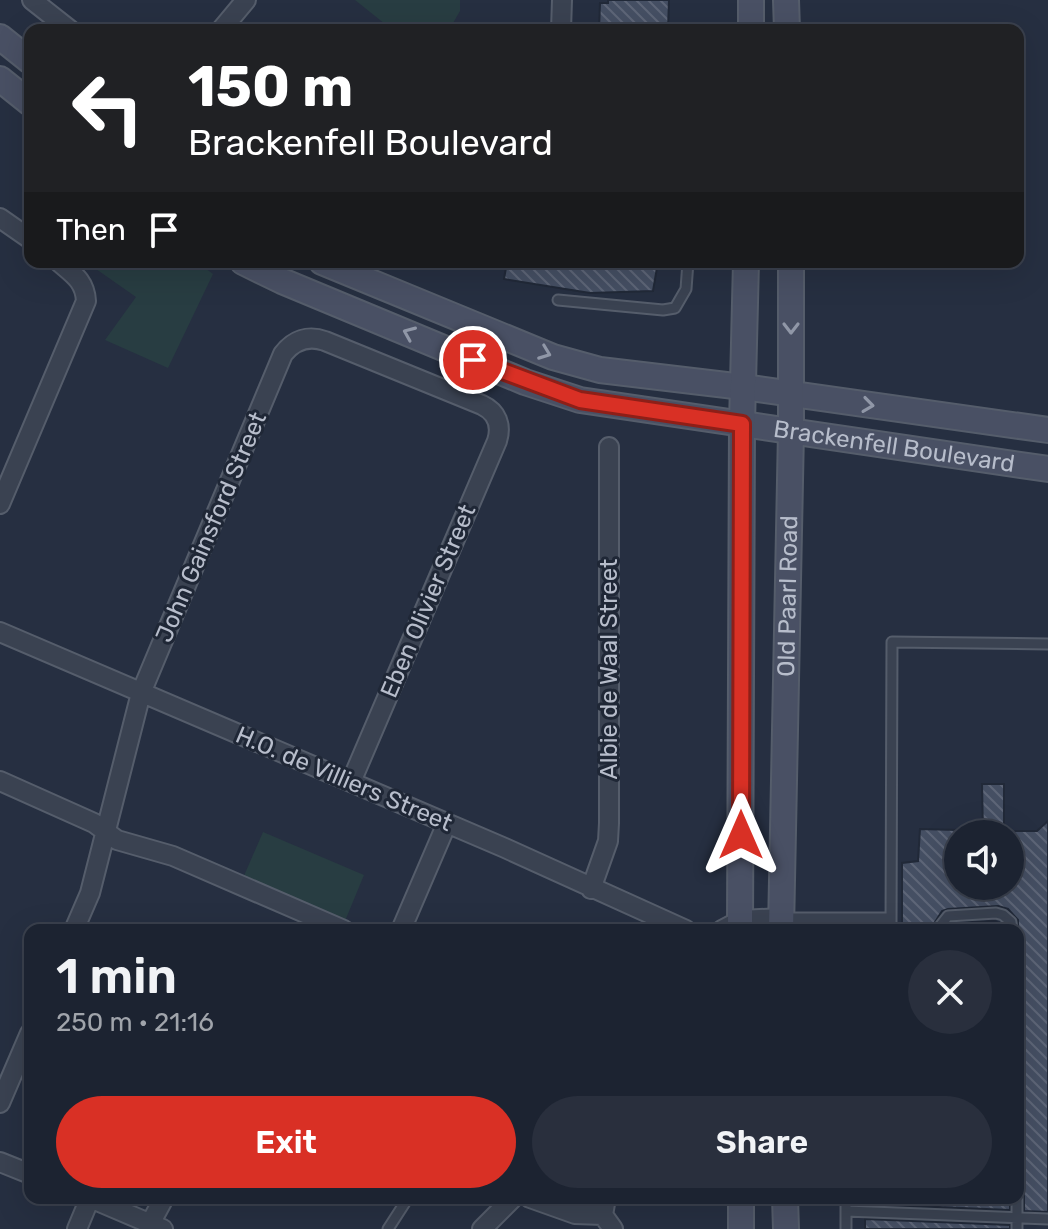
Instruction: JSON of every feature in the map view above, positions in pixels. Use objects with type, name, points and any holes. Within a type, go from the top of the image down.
[{"type":"street","points":[[32,0],[62,24]]},
{"type":"street","points":[[226,24],[246,0]]},
{"type":"street","points":[[561,24],[562,0]]},
{"type":"street","points":[[751,0],[751,24]]},
{"type":"street","points":[[786,0],[787,24]]},
{"type":"street","points":[[0,37],[24,56]]},
{"type":"street","points":[[0,79],[24,98]]},
{"type":"street","points":[[0,218],[24,235]]},
{"type":"street","points":[[0,504],[86,301],[86,290],[80,279],[66,268]]},
{"type":"street","name":"Brackenfell Boulevard","points":[[255,268],[548,390],[613,407],[1048,469]]},
{"type":"street","name":"Brackenfell Boulevard","points":[[337,268],[553,357],[580,365],[626,374],[791,393],[1048,430]]},
{"type":"street","name":"Old Paarl Road","points":[[734,924],[746,268]]},
{"type":"street","name":"Old Paarl Road","points":[[781,924],[791,431],[791,268]]},
{"type":"street","name":"John Gainsford Street","points":[[77,924],[90,893],[141,693],[283,354],[305,338],[319,338],[482,405],[497,418]]},
{"type":"street","name":"Eben Olivier Street","points":[[351,782],[497,441],[497,418]]},
{"type":"street","name":"Albie de Waal Street","points":[[591,889],[608,841],[609,823],[609,447]]},
{"type":"street","name":"H.O. de Villiers Street","points":[[0,632],[447,823],[672,924]]},
{"type":"street","points":[[0,781],[94,823],[117,840],[173,856],[330,924]]},
{"type":"street","points":[[404,924],[447,823]]},
{"type":"street","points":[[0,1103],[24,1047]]},
{"type":"street","points":[[0,1162],[24,1172]]},
{"type":"street","points":[[77,1229],[87,1204]]},
{"type":"street","points":[[104,1204],[156,1226],[162,1204]]},
{"type":"street","points":[[482,1229],[507,1204]]},
{"type":"street","points":[[544,1204],[561,1211],[607,1214]]},
{"type":"street","points":[[741,1204],[741,1229]]},
{"type":"street","points":[[785,1204],[786,1229]]},
{"type":"street","points":[[554,1229],[561,1211]]},
{"type":"lane","points":[[558,300],[663,310],[675,308],[686,289],[688,268]]},
{"type":"lane","points":[[891,924],[892,642],[1048,644]]},
{"type":"lane","points":[[942,924],[948,916],[996,913],[1003,915],[1011,924]]},
{"type":"lane","points":[[781,924],[891,918]]},
{"type":"lane","points":[[388,1229],[404,1204]]},
{"type":"lane","points":[[846,1204],[846,1229]]},
{"type":"lane","points":[[1017,1204],[1017,1229]]},
{"type":"lane","points":[[846,1211],[1048,1219]]},
{"type":"green space","points":[[355,0],[460,0],[460,11],[452,24],[385,24]]},
{"type":"green space","points":[[95,268],[205,268],[213,274],[168,368],[105,340],[136,297]]},
{"type":"green space","points":[[263,832],[364,875],[345,921],[243,878]]},
{"type":"building","points":[[608,0],[669,0],[668,24],[599,24],[600,3],[608,3]]},
{"type":"building","points":[[506,268],[657,268],[653,291],[590,293],[504,279]]},
{"type":"building","points":[[982,784],[1004,784],[1004,820],[983,820]]},
{"type":"building","points":[[1048,821],[1048,1212],[1024,1211],[1024,924],[1018,924],[1008,909],[998,906],[948,909],[942,911],[934,924],[902,924],[902,863],[918,861],[920,829],[944,830],[944,900],[1024,900],[1024,831],[1037,831]]},
{"type":"building","points":[[995,921],[1000,924],[951,924]]},
{"type":"building","points":[[866,1204],[1010,1204],[1010,1210]]},
{"type":"building","points":[[865,1219],[1010,1225],[1010,1229],[865,1229]]},
{"type":"route","points":[[473,360],[580,400],[742,424],[741,835]]}]
